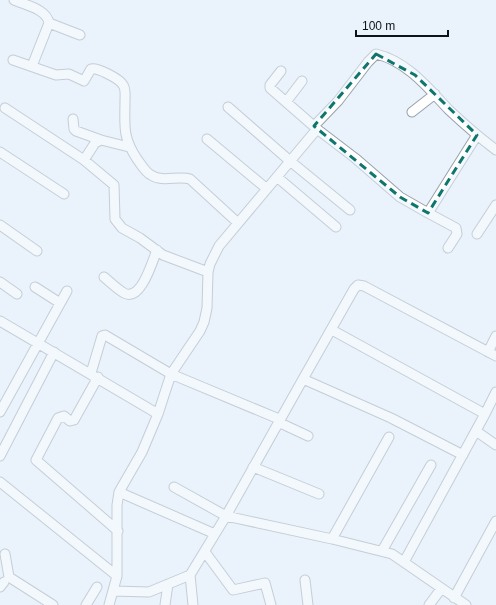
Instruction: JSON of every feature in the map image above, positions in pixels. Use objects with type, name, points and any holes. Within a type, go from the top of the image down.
[{"type":"street","points":[[14,0],[43,12],[48,17],[49,22],[32,66]]},
{"type":"street","points":[[49,22],[80,35]]},
{"type":"street","points":[[109,605],[117,576],[119,492],[142,452],[158,414],[171,374],[200,331],[204,322],[207,308],[208,272],[219,246],[290,162],[370,58],[376,54],[400,64],[415,75],[477,135],[496,150]]},
{"type":"street","points":[[13,60],[56,75],[69,74],[84,81],[91,69],[94,68],[102,71],[123,84],[124,123],[129,147],[151,175],[160,178],[190,179],[238,223]]},
{"type":"street","points":[[281,71],[270,87],[286,102],[315,128],[355,158],[400,197],[456,228],[457,234],[448,248]]},
{"type":"street","points":[[286,102],[302,81]]},
{"type":"street","points":[[412,112],[435,94]]},
{"type":"street","points":[[228,107],[290,162],[350,210]]},
{"type":"street","points":[[5,108],[84,160],[114,185],[116,193],[114,214],[118,224],[127,232],[140,238],[163,255],[208,272]]},
{"type":"street","points":[[73,119],[74,129],[76,131],[101,140],[129,147]]},
{"type":"street","points":[[428,213],[477,135]]},
{"type":"street","points":[[207,139],[267,188]]},
{"type":"street","points":[[84,160],[95,143],[101,140]]},
{"type":"street","points":[[0,152],[64,194]]},
{"type":"street","points":[[277,177],[336,228]]},
{"type":"street","points":[[477,234],[496,205]]},
{"type":"street","points":[[0,225],[37,251]]},
{"type":"street","points":[[104,277],[124,293],[129,295],[138,291],[144,282],[157,250]]},
{"type":"street","points":[[0,282],[17,294]]},
{"type":"street","points":[[114,591],[149,592],[190,575],[226,516],[354,289],[358,285],[364,286],[492,354],[496,336]]},
{"type":"street","points":[[35,287],[60,303]]},
{"type":"street","points":[[0,412],[37,342],[67,290]]},
{"type":"street","points":[[1,324],[37,342],[158,414]]},
{"type":"street","points":[[332,330],[485,414]]},
{"type":"street","points":[[118,531],[36,460],[58,418],[64,416],[70,421],[74,420],[94,375],[102,336],[105,335],[171,374],[279,421],[308,436]]},
{"type":"street","points":[[0,456],[54,352]]},
{"type":"street","points":[[303,379],[391,418],[463,455]]},
{"type":"street","points":[[404,562],[496,392]]},
{"type":"street","points":[[476,431],[496,445]]},
{"type":"street","points":[[332,539],[390,437]]},
{"type":"street","points":[[382,550],[431,465]]},
{"type":"street","points":[[253,467],[319,494]]},
{"type":"street","points":[[0,482],[117,576]]},
{"type":"street","points":[[174,487],[226,516],[382,550],[404,562],[466,605]]},
{"type":"street","points":[[119,492],[215,534]]},
{"type":"street","points":[[454,598],[496,521]]},
{"type":"street","points":[[205,552],[233,590],[265,583],[271,605]]},
{"type":"street","points":[[4,582],[5,554]]},
{"type":"street","points":[[0,570],[4,582],[53,605]]},
{"type":"street","points":[[190,575],[193,605]]},
{"type":"street","points":[[305,580],[308,605]]},
{"type":"street","points":[[165,605],[168,584]]},
{"type":"street","points":[[86,605],[97,587]]},
{"type":"street","points":[[429,605],[441,589]]},
{"type":"highlighted area","points":[[376,54],[415,75],[477,135],[428,213],[400,197],[314,126]]}]
